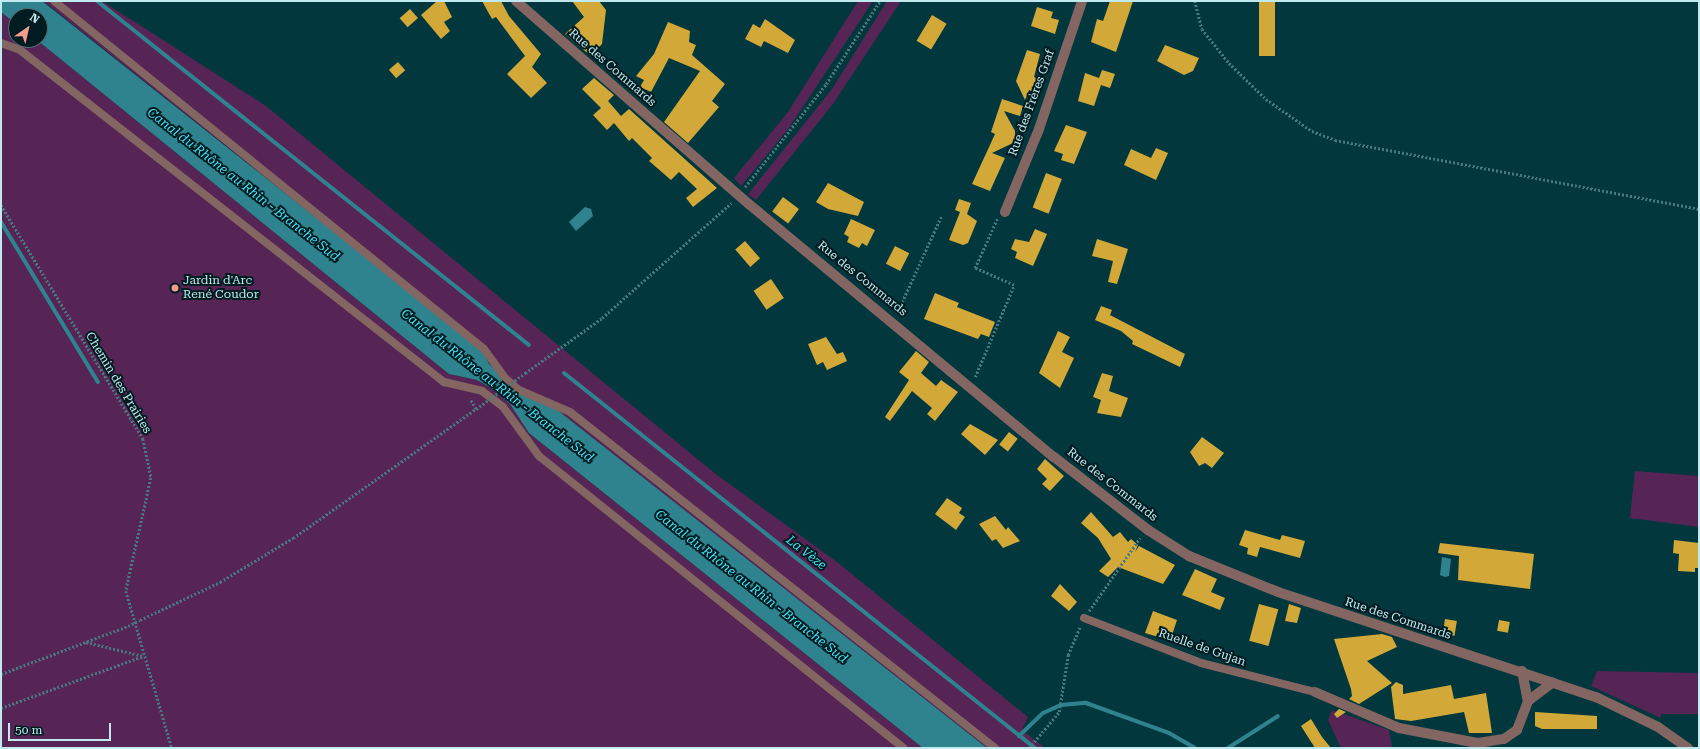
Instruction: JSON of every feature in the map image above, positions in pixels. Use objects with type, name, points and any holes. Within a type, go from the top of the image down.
[{"type":"street","name":"Rue des Commards","points":[[516,1],[750,205],[894,320],[970,386],[1146,528],[1189,556],[1232,576],[1420,641],[1522,671],[1553,682],[1626,711],[1688,748]]},
{"type":"street","name":"Rue des Frères Graf","points":[[1005,212],[1039,129],[1082,1]]},
{"type":"street","points":[[1522,671],[1528,701]]},
{"type":"street","points":[[1315,692],[1399,728],[1478,743],[1504,739],[1517,730],[1528,701],[1553,682]]},
{"type":"lane","points":[[54,1],[478,344],[519,390],[570,412],[995,748]]},
{"type":"lane","points":[[1,43],[20,50],[444,382],[482,392],[503,407],[538,456],[903,748]]},
{"type":"lane","name":"Ruelle de Gujan","points":[[1084,618],[1201,663],[1315,692]]},
{"type":"path","points":[[739,194],[826,84],[880,1]]},
{"type":"path","points":[[1194,1],[1202,29],[1229,63],[1266,99],[1312,131],[1335,140],[1699,209]]},
{"type":"path","points":[[1,674],[128,626],[220,582],[293,538],[602,318],[735,199]]},
{"type":"path","name":"Chemin des Prairies","points":[[1,205],[143,439],[151,478],[126,591],[143,656],[172,748]]},
{"type":"path","points":[[970,386],[1014,285],[976,268],[996,220],[1005,212]]},
{"type":"path","points":[[894,320],[941,218]]},
{"type":"path","points":[[1029,748],[1059,712],[1058,703],[1068,656],[1084,618],[1146,528]]},
{"type":"path","points":[[86,642],[143,656]]},
{"type":"path","points":[[1,708],[143,656]]},
{"type":"shaded area","points":[[43,1],[102,1],[266,106],[717,475],[837,562],[1028,717],[1022,730],[1045,748],[987,748],[556,409],[513,388],[489,364],[481,348]]},
{"type":"shaded area","points":[[858,1],[873,1],[789,128],[741,186],[734,178],[788,112]]},
{"type":"shaded area","points":[[887,1],[901,1],[833,104],[756,200],[748,194],[832,89]]},
{"type":"shaded area","points":[[1,12],[8,18],[8,48],[47,48],[449,374],[477,380],[491,388],[510,404],[529,433],[923,748],[1,748]]},
{"type":"shaded area","points":[[1635,471],[1699,476],[1699,527],[1630,518]]},
{"type":"shaded area","points":[[1597,671],[1699,673],[1699,714],[1661,714],[1661,718],[1591,686]]},
{"type":"shaded area","points":[[1332,710],[1389,730],[1392,748],[1341,748],[1328,720]]},
{"type":"water","name":"Canal du Rhône au Rhin - Branche Sud","points":[[1,1],[42,1],[481,348],[489,364],[513,388],[556,409],[987,748],[923,748],[529,433],[510,404],[491,388],[477,380],[449,374],[47,48],[48,8],[8,8],[8,18],[1,12]]},
{"type":"water","points":[[585,207],[591,209],[593,216],[576,231],[569,222]]},
{"type":"water","points":[[1442,557],[1451,559],[1449,576],[1445,577],[1440,575]]},
{"type":"building","points":[[437,1],[444,1],[452,17],[444,22],[450,31],[441,39],[421,15]]},
{"type":"building","points":[[482,1],[501,1],[509,16],[541,54],[532,67],[547,83],[531,98],[507,74],[525,56],[496,17],[492,19]]},
{"type":"building","points":[[572,1],[599,1],[606,10],[602,44],[591,56],[565,34],[584,17]]},
{"type":"building","points":[[1110,1],[1133,1],[1116,52],[1091,42],[1097,19],[1103,21]]},
{"type":"building","points":[[1259,1],[1275,1],[1275,56],[1259,56]]},
{"type":"building","points":[[1037,7],[1053,12],[1051,18],[1059,20],[1055,34],[1031,26]]},
{"type":"building","points":[[410,9],[418,18],[408,27],[400,18]]},
{"type":"building","points":[[932,15],[947,24],[931,49],[917,41]]},
{"type":"building","points":[[765,19],[795,40],[788,53],[764,41],[761,47],[745,39],[753,24],[760,28]]},
{"type":"building","points":[[668,22],[690,31],[689,42],[696,45],[692,55],[725,84],[712,101],[719,107],[688,143],[664,122],[700,71],[669,58],[651,92],[640,87],[644,80],[636,76],[654,54]]},
{"type":"building","points":[[1165,45],[1199,58],[1193,71],[1184,75],[1157,61]]},
{"type":"building","points":[[1027,50],[1040,54],[1034,77],[1038,79],[1033,92],[1029,90],[1025,100],[1016,81]]},
{"type":"building","points":[[398,62],[405,70],[396,78],[389,70]]},
{"type":"building","points":[[1102,70],[1115,74],[1110,88],[1101,85],[1094,106],[1078,101],[1085,73],[1099,78]]},
{"type":"building","points":[[594,78],[614,95],[608,101],[621,116],[629,109],[717,188],[693,207],[686,198],[697,189],[679,172],[671,180],[649,161],[652,158],[632,138],[629,141],[614,123],[607,130],[593,115],[601,108],[582,89]]},
{"type":"building","points":[[1002,99],[1023,106],[1020,116],[1004,111],[1015,131],[1015,142],[992,153],[1005,158],[990,191],[972,184],[995,134],[991,132]]},
{"type":"building","points":[[1066,125],[1087,132],[1074,164],[1061,160],[1063,154],[1054,151]]},
{"type":"building","points":[[1156,148],[1168,153],[1156,180],[1124,165],[1131,149],[1151,158]]},
{"type":"building","points":[[1046,173],[1062,179],[1049,214],[1033,208]]},
{"type":"building","points":[[828,183],[864,202],[858,216],[828,209],[816,202]]},
{"type":"building","points":[[783,197],[799,209],[788,223],[772,211]]},
{"type":"building","points":[[959,199],[971,203],[967,214],[977,221],[968,243],[963,245],[949,240],[960,212],[955,210]]},
{"type":"building","points":[[851,219],[875,230],[867,246],[862,243],[859,248],[847,242],[849,237],[844,234]]},
{"type":"building","points":[[1035,229],[1047,234],[1033,266],[1015,258],[1017,252],[1011,249],[1015,239],[1029,242]]},
{"type":"building","points":[[1097,239],[1128,249],[1117,284],[1108,282],[1113,261],[1092,256]]},
{"type":"building","points":[[745,241],[760,258],[750,267],[735,250]]},
{"type":"building","points":[[895,246],[909,253],[900,271],[886,264]]},
{"type":"building","points":[[771,279],[784,298],[766,310],[754,291]]},
{"type":"building","points":[[935,293],[959,303],[957,307],[995,322],[989,337],[981,334],[978,339],[924,319]]},
{"type":"building","points":[[1101,306],[1112,310],[1110,315],[1185,354],[1180,367],[1132,344],[1133,341],[1121,331],[1095,320]]},
{"type":"building","points":[[1058,331],[1070,337],[1062,352],[1074,358],[1060,388],[1039,373]]},
{"type":"building","points":[[826,337],[837,354],[843,352],[847,361],[827,370],[823,362],[817,365],[808,344]]},
{"type":"building","points":[[916,351],[929,362],[921,373],[936,386],[941,380],[958,392],[935,421],[927,414],[932,408],[912,391],[890,421],[885,417],[909,380],[899,372]]},
{"type":"building","points":[[1102,373],[1113,376],[1109,391],[1128,398],[1121,417],[1097,413],[1101,400],[1093,397]]},
{"type":"building","points":[[970,424],[998,440],[985,455],[961,434]]},
{"type":"building","points":[[1009,432],[1018,439],[1008,451],[999,445]]},
{"type":"building","points":[[1202,437],[1224,453],[1212,468],[1205,463],[1199,466],[1190,452]]},
{"type":"building","points":[[1045,459],[1064,476],[1050,491],[1042,484],[1047,479],[1037,469]]},
{"type":"building","points":[[947,498],[962,508],[959,513],[965,517],[956,530],[935,514]]},
{"type":"building","points":[[1091,512],[1113,537],[1120,532],[1128,542],[1131,539],[1138,545],[1135,552],[1139,546],[1175,565],[1163,584],[1118,567],[1108,577],[1099,571],[1111,559],[1098,538],[1081,523]]},
{"type":"building","points":[[995,516],[1006,530],[1008,527],[1020,541],[1003,548],[996,539],[992,541],[979,524]]},
{"type":"building","points":[[1245,530],[1280,540],[1282,535],[1305,541],[1300,558],[1260,547],[1257,557],[1247,554],[1248,548],[1239,545]]},
{"type":"building","points":[[1674,540],[1699,543],[1699,568],[1695,568],[1695,572],[1678,571],[1679,554],[1673,553]]},
{"type":"building","points":[[1440,543],[1534,554],[1530,589],[1458,580],[1459,556],[1438,553]]},
{"type":"building","points":[[1195,569],[1217,579],[1211,592],[1225,598],[1220,610],[1182,595]]},
{"type":"building","points":[[1060,584],[1077,602],[1069,611],[1051,596]]},
{"type":"building","points":[[1259,604],[1278,609],[1268,646],[1249,641]]},
{"type":"building","points":[[1289,604],[1301,608],[1297,623],[1285,621]]},
{"type":"building","points":[[1153,611],[1177,620],[1172,635],[1164,632],[1162,638],[1145,633]]},
{"type":"building","points":[[1445,619],[1457,621],[1455,636],[1443,634]]},
{"type":"building","points":[[1499,620],[1510,622],[1508,633],[1497,631]]},
{"type":"building","points":[[1382,634],[1392,637],[1397,647],[1367,661],[1392,683],[1359,704],[1349,699],[1352,696],[1351,689],[1334,639]]},
{"type":"building","points":[[1396,682],[1403,685],[1403,694],[1451,685],[1454,699],[1486,693],[1492,733],[1469,733],[1464,712],[1411,721],[1395,719],[1391,687]]},
{"type":"building","points":[[1339,709],[1346,712],[1337,718],[1334,714]]},
{"type":"building","points":[[1535,712],[1597,716],[1597,729],[1542,729],[1535,726]]},
{"type":"building","points":[[1311,719],[1331,748],[1315,748],[1301,726]]},
{"type":"waterway","points":[[97,1],[529,345]]},
{"type":"waterway","points":[[1,222],[98,382]]},
{"type":"waterway","name":"La Vèze","points":[[564,373],[1035,748]]},
{"type":"waterway","points":[[1019,736],[1043,713],[1061,705],[1086,703],[1169,733],[1195,748]]},
{"type":"waterway","points":[[1228,748],[1278,716]]},
{"type":"place","name":"Jardin d'Arc René Coudor","points":[[175,288]]}]
